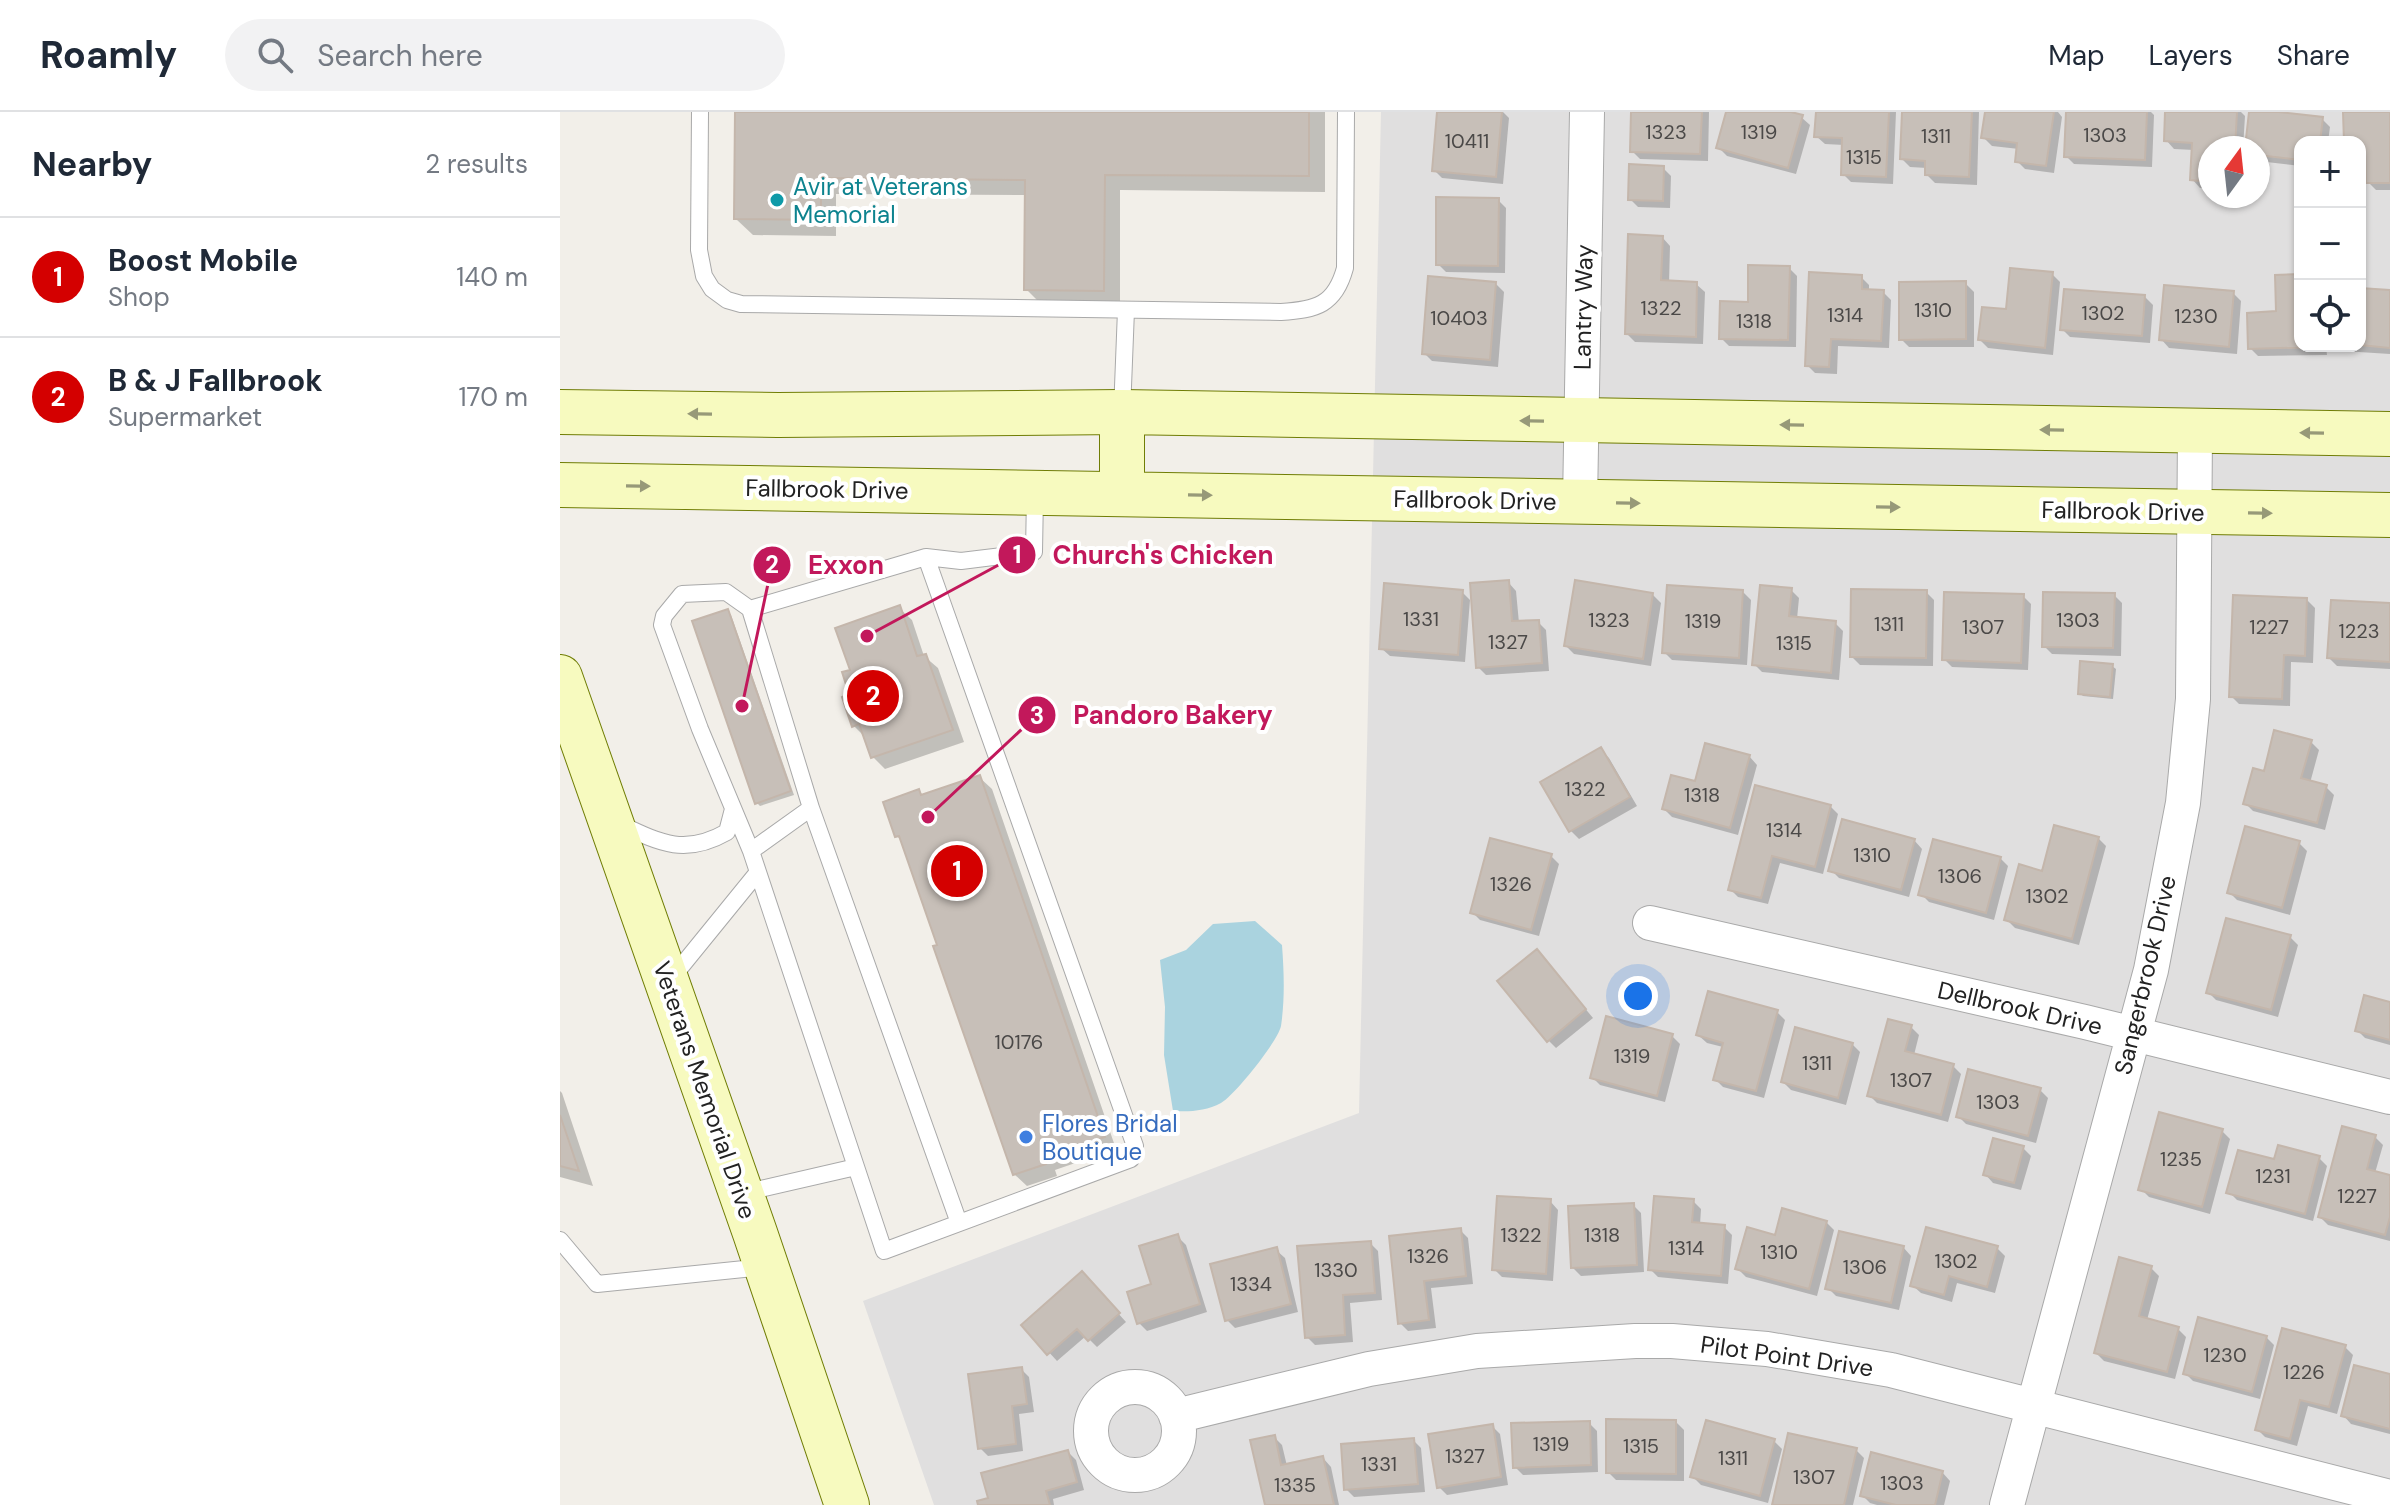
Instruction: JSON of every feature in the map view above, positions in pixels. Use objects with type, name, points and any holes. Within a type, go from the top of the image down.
[{"type":"main road","points":[[560,412],[778,415],[1122,412],[2390,434]]},
{"type":"main road","points":[[1122,412],[1122,493]]},
{"type":"main road","name":"Fallbrook Drive","points":[[560,485],[2390,515]]},
{"type":"main road","name":"Veterans Memorial Drive","points":[[560,677],[847,1505]]},
{"type":"street","name":"Lantry Way","points":[[1580,502],[1587,112]]},
{"type":"street","name":"Sangerbrook Drive","points":[[2007,1505],[2151,970],[2183,803],[2193,699],[2195,432]]},
{"type":"street","name":"Dellbrook Drive","points":[[1650,923],[2390,1097]]},
{"type":"street","name":"Pilot Point Drive","points":[[1176,1416],[1384,1366],[1477,1351],[1635,1341],[1767,1349],[1891,1370],[2390,1497]]},
{"type":"lane","points":[[700,112],[699,250],[704,276],[712,289],[727,300],[741,304],[1281,312],[1307,310],[1326,303],[1340,286],[1345,268],[1346,112]]},
{"type":"lane","points":[[1122,412],[1126,310]]},
{"type":"lane","points":[[750,609],[926,557],[961,561],[1034,552],[1035,493]]},
{"type":"lane","points":[[926,557],[1135,1146],[1131,1159],[884,1251],[751,851],[700,729],[662,625],[664,616],[682,594],[726,592],[750,609],[811,808],[959,1223]]},
{"type":"lane","points":[[751,851],[811,808]]},
{"type":"lane","points":[[610,819],[656,841],[682,847],[709,842],[727,832],[733,809]]},
{"type":"lane","points":[[667,983],[758,872]]},
{"type":"lane","points":[[741,1194],[856,1167]]},
{"type":"lane","points":[[560,1240],[597,1284],[766,1267]]},
{"type":"shaded area","points":[[1381,112],[2390,112],[2390,1505],[934,1505],[863,1301],[1359,1113]]},
{"type":"water","points":[[1255,921],[1282,945],[1284,996],[1278,1033],[1245,1079],[1221,1103],[1198,1110],[1173,1111],[1164,1055],[1165,1007],[1160,960],[1186,950],[1213,924]]},
{"type":"building","name":"Avir at Veterans Memorial","points":[[735,112],[1309,112],[1309,176],[1105,175],[1104,291],[1024,290],[1025,180],[821,178],[821,220],[734,219]]},
{"type":"building","points":[[1437,112],[1502,112],[1496,177],[1432,171]]},
{"type":"building","points":[[1631,112],[1702,112],[1700,154],[1630,152]]},
{"type":"building","points":[[1726,112],[1791,112],[1803,115],[1788,168],[1716,148]]},
{"type":"building","points":[[1816,112],[1889,112],[1886,177],[1841,175],[1842,138],[1814,137]]},
{"type":"building","points":[[1902,112],[1972,112],[1969,177],[1925,175],[1925,161],[1900,159]]},
{"type":"building","points":[[1985,112],[2054,112],[2046,166],[2015,162],[2017,143],[1981,138]]},
{"type":"building","points":[[2066,112],[2147,112],[2145,160],[2064,157]]},
{"type":"building","points":[[2165,112],[2237,112],[2236,136],[2198,136],[2198,181],[2190,180],[2192,143],[2164,141]]},
{"type":"building","points":[[2249,112],[2323,117],[2321,136],[2294,136],[2294,159],[2270,156],[2270,136],[2246,136]]},
{"type":"building","points":[[2343,112],[2390,112],[2390,183],[2366,183],[2366,136],[2344,136]]},
{"type":"building","points":[[1629,164],[1664,166],[1663,201],[1628,200]]},
{"type":"building","points":[[1436,197],[1499,198],[1498,266],[1436,265]]},
{"type":"building","points":[[1628,234],[1663,236],[1661,280],[1697,282],[1696,337],[1625,334]]},
{"type":"building","points":[[1748,265],[1790,266],[1788,340],[1719,339],[1720,301],[1748,302]]},
{"type":"building","points":[[2010,268],[2053,272],[2045,348],[1978,340],[1982,307],[2006,309]]},
{"type":"building","points":[[1809,272],[1862,275],[1862,289],[1884,290],[1881,341],[1831,339],[1829,367],[1805,366]]},
{"type":"building","points":[[2294,274],[2294,348],[2248,349],[2247,313],[2276,311],[2275,275]]},
{"type":"building","points":[[1428,276],[1496,282],[1490,360],[1422,354]]},
{"type":"building","points":[[1966,281],[1966,339],[1899,340],[1899,282]]},
{"type":"building","points":[[2164,285],[2234,291],[2229,347],[2159,340]]},
{"type":"building","points":[[2366,288],[2390,290],[2390,348],[2366,346]]},
{"type":"building","points":[[2064,289],[2145,295],[2142,336],[2060,330]]},
{"type":"building","points":[[1509,580],[1512,621],[1539,620],[1542,663],[1476,668],[1470,583]]},
{"type":"building","points":[[1575,580],[1653,593],[1643,659],[1564,646]]},
{"type":"building","points":[[1384,583],[1463,590],[1458,655],[1379,649]]},
{"type":"building","points":[[1667,585],[1743,590],[1739,658],[1662,653]]},
{"type":"building","points":[[1760,585],[1792,588],[1789,616],[1836,621],[1831,673],[1752,665]]},
{"type":"building","points":[[1851,589],[1927,590],[1926,658],[1850,657]]},
{"type":"building","points":[[1944,592],[2024,594],[2021,663],[1942,660]]},
{"type":"building","points":[[2043,592],[2115,593],[2113,648],[2042,647]]},
{"type":"building","points":[[2233,595],[2307,598],[2305,656],[2284,655],[2282,699],[2229,697]]},
{"type":"building","points":[[2331,600],[2390,603],[2390,662],[2327,658]]},
{"type":"building","points":[[900,605],[917,656],[926,654],[953,730],[871,758],[859,724],[852,727],[842,697],[849,694],[842,672],[850,670],[835,628]]},
{"type":"building","points":[[728,609],[791,791],[755,804],[692,621]]},
{"type":"building","points":[[2080,661],[2113,664],[2110,697],[2078,694]]},
{"type":"building","points":[[2274,730],[2312,740],[2301,778],[2327,785],[2317,823],[2243,804],[2253,768],[2264,771]]},
{"type":"building","points":[[1705,743],[1750,755],[1730,828],[1662,809],[1671,775],[1695,781]]},
{"type":"building","points":[[1601,747],[1630,797],[1569,832],[1540,782]]},
{"type":"building","points":[[980,775],[1105,1137],[1044,1158],[1046,1164],[1013,1175],[933,946],[937,945],[899,836],[895,837],[883,802],[919,789],[921,795]]},
{"type":"building","points":[[1755,785],[1831,805],[1815,867],[1772,856],[1761,898],[1728,890]]},
{"type":"building","points":[[1842,819],[1915,839],[1901,890],[1828,871]]},
{"type":"building","points":[[2054,825],[2099,837],[2072,939],[2004,920],[2019,864],[2042,871]]},
{"type":"building","points":[[2245,826],[2300,841],[2282,908],[2227,893]]},
{"type":"building","points":[[1490,838],[1552,854],[1531,930],[1470,913]]},
{"type":"building","points":[[1933,839],[2001,857],[1986,913],[1918,895]]},
{"type":"building","points":[[2226,918],[2291,935],[2271,1010],[2206,993]]},
{"type":"building","points":[[1537,949],[1586,1009],[1547,1042],[1497,981]]},
{"type":"building","points":[[1708,991],[1778,1010],[1756,1091],[1713,1080],[1723,1043],[1696,1035]]},
{"type":"building","points":[[2364,995],[2390,1002],[2390,1040],[2355,1031]]},
{"type":"building","points":[[1606,1016],[1673,1034],[1657,1096],[1590,1078]]},
{"type":"building","points":[[1888,1019],[1912,1025],[1905,1051],[1954,1064],[1941,1115],[1867,1096]]},
{"type":"building","points":[[1795,1027],[1853,1043],[1838,1098],[1781,1082]]},
{"type":"building","points":[[1968,1069],[2041,1088],[2028,1136],[1956,1117]]},
{"type":"building","points":[[2159,1112],[2223,1129],[2202,1207],[2138,1190]]},
{"type":"building","points":[[560,1115],[579,1171],[560,1166]]},
{"type":"building","points":[[2342,1126],[2376,1135],[2367,1169],[2390,1175],[2390,1217],[2385,1235],[2318,1217]]},
{"type":"building","points":[[1993,1138],[2024,1146],[2014,1183],[1983,1175]]},
{"type":"building","points":[[2278,1145],[2320,1156],[2305,1214],[2226,1193],[2238,1150],[2274,1159]]},
{"type":"building","points":[[1497,1196],[1551,1199],[1546,1274],[1492,1270]]},
{"type":"building","points":[[1654,1196],[1694,1199],[1692,1222],[1725,1225],[1721,1276],[1648,1270]]},
{"type":"building","points":[[1634,1203],[1637,1265],[1571,1268],[1568,1206]]},
{"type":"building","points":[[1782,1208],[1827,1221],[1809,1289],[1735,1269],[1747,1227],[1775,1235]]},
{"type":"building","points":[[1926,1227],[1998,1246],[1987,1287],[1949,1276],[1944,1295],[1910,1286]]},
{"type":"building","points":[[1461,1228],[1466,1276],[1424,1281],[1429,1320],[1398,1324],[1389,1236]]},
{"type":"building","points":[[1839,1231],[1904,1246],[1891,1303],[1825,1289]]},
{"type":"building","points":[[1178,1234],[1200,1304],[1137,1324],[1127,1292],[1151,1284],[1139,1246]]},
{"type":"building","points":[[1371,1241],[1375,1293],[1343,1295],[1345,1335],[1305,1338],[1297,1246]]},
{"type":"building","points":[[1277,1247],[1291,1304],[1225,1321],[1210,1264]]},
{"type":"building","points":[[2119,1257],[2152,1266],[2139,1316],[2179,1327],[2167,1372],[2094,1353]]},
{"type":"building","points":[[1082,1271],[1120,1313],[1088,1341],[1077,1329],[1047,1355],[1021,1325]]},
{"type":"building","points":[[2198,1317],[2267,1336],[2252,1392],[2183,1374]]},
{"type":"building","points":[[2282,1328],[2346,1345],[2329,1407],[2300,1400],[2290,1439],[2255,1430]]},
{"type":"building","points":[[2354,1365],[2390,1374],[2390,1429],[2341,1416]]},
{"type":"building","points":[[1022,1367],[1027,1404],[1012,1406],[1016,1444],[978,1449],[968,1374]]},
{"type":"building","points":[[1606,1419],[1676,1420],[1676,1474],[1606,1473]]},
{"type":"building","points":[[1706,1420],[1775,1439],[1760,1496],[1690,1477]]},
{"type":"building","points":[[1590,1421],[1591,1465],[1513,1468],[1511,1423]]},
{"type":"building","points":[[1493,1424],[1501,1477],[1437,1488],[1428,1434]]},
{"type":"building","points":[[1788,1433],[1857,1448],[1844,1505],[1772,1505]]},
{"type":"building","points":[[1275,1435],[1281,1465],[1323,1456],[1334,1505],[1265,1505],[1250,1440]]},
{"type":"building","points":[[1414,1438],[1418,1484],[1344,1490],[1341,1444]]},
{"type":"building","points":[[1068,1450],[1077,1482],[1046,1491],[1050,1505],[978,1505],[977,1501],[988,1498],[981,1473]]},
{"type":"building","points":[[1871,1452],[1943,1471],[1935,1505],[1896,1505],[1860,1496]]},
{"type":"place","name":"Avir at Veterans Memorial","points":[[777,200]]},
{"type":"place","name":"Church's Chicken","points":[[867,636]]},
{"type":"place","name":"B & J Fallbrook","points":[[873,696]]},
{"type":"place","name":"Exxon","points":[[742,706]]},
{"type":"place","name":"Pandoro Bakery","points":[[928,817]]},
{"type":"place","name":"Boost Mobile","points":[[957,871]]},
{"type":"place","name":"Flores Bridal Boutique","points":[[1026,1137]]}]
